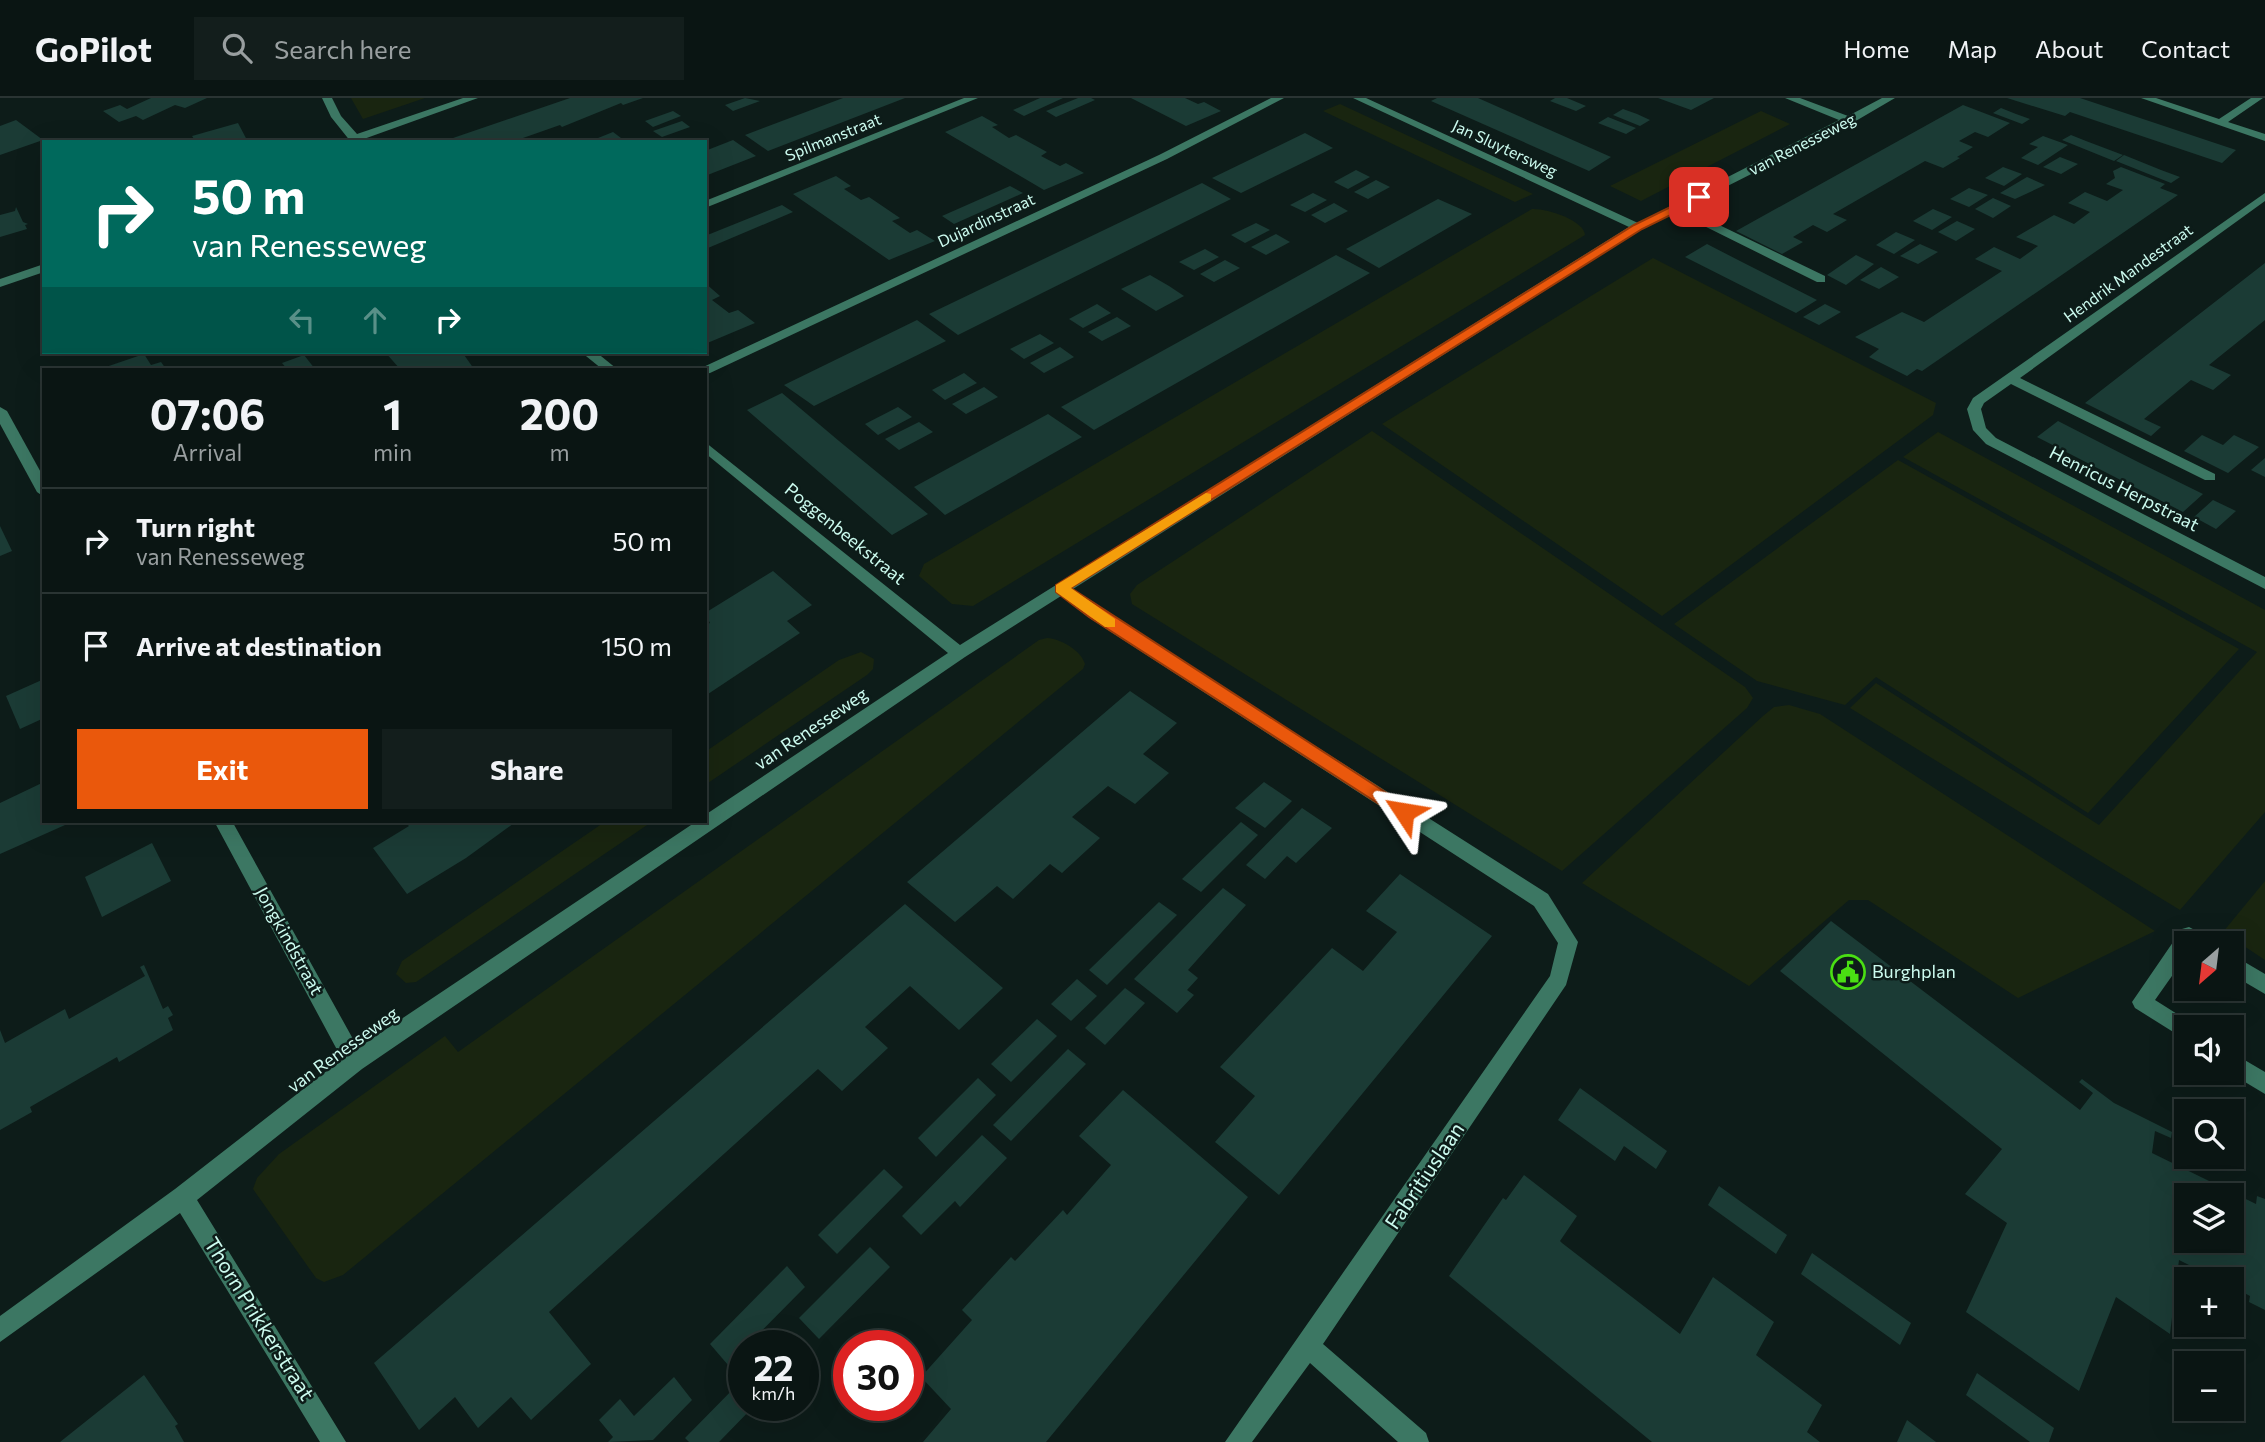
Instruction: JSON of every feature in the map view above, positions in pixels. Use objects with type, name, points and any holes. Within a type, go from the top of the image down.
[{"type":"street","points":[[327,98],[336,117],[356,140],[473,98]]},
{"type":"street","name":"Spilmanstraat","points":[[707,204],[973,98]]},
{"type":"street","name":"Dujardinstraat","points":[[707,369],[1163,157],[1279,98]]},
{"type":"street","name":"Jan Sluytersweg","points":[[1358,98],[1638,227]]},
{"type":"street","points":[[1790,98],[1850,120]]},
{"type":"street","name":"van Renesseweg","points":[[0,1329],[183,1197],[355,1062],[959,653],[1638,227],[1890,98]]},
{"type":"street","points":[[2147,98],[2265,138]]},
{"type":"street","points":[[2220,122],[2258,98]]},
{"type":"street","name":"Hendrik Mandestraat","points":[[1974,418],[1978,401],[2265,196]]},
{"type":"street","points":[[1676,208],[1821,279]]},
{"type":"street","points":[[0,283],[42,269]]},
{"type":"street","points":[[591,354],[609,368]]},
{"type":"street","points":[[2010,378],[2210,477]]},
{"type":"street","points":[[0,411],[42,488]]},
{"type":"street","name":"Henricus Herpstraat","points":[[1974,418],[1991,441],[2265,584]]},
{"type":"street","name":"Poggenbeekstraat","points":[[707,448],[959,653]]},
{"type":"street","name":"Fabritiuslaan","points":[[1061,588],[1094,613],[1541,900],[1567,942],[1559,979],[1308,1346],[1237,1442]]},
{"type":"street","name":"Jongkindstraat","points":[[224,823],[355,1062]]},
{"type":"street","points":[[2174,964],[2142,1002],[2174,1023]]},
{"type":"street","points":[[2244,971],[2265,985]]},
{"type":"street","points":[[2244,1070],[2265,1084]]},
{"type":"street","name":"Thorn Prikkerstraat","points":[[183,1197],[334,1442]]},
{"type":"street","points":[[1308,1346],[1417,1442]]},
{"type":"green space","points":[[351,98],[425,98],[363,119]]},
{"type":"green space","points":[[1340,104],[1533,194],[1515,202],[1323,111]]},
{"type":"green space","points":[[1761,111],[1790,124],[1641,201],[1610,186]]},
{"type":"green space","points":[[1532,209],[1555,213],[1571,220],[1578,224],[1585,235],[973,606],[952,604],[919,576],[924,564]]},
{"type":"green space","points":[[1653,258],[1936,403],[1933,415],[1662,616],[1382,424]]},
{"type":"green space","points":[[1372,431],[1745,687],[1753,698],[1747,708],[1562,871],[1132,604],[1130,594],[1137,585]]},
{"type":"green space","points":[[1938,432],[2265,610],[2265,812],[2180,910],[1850,708],[1876,683],[2099,825],[2257,652],[1903,457]]},
{"type":"green space","points":[[1898,460],[2239,649],[2088,813],[1876,677],[1845,705],[1757,681],[1674,624]]},
{"type":"green space","points":[[1047,638],[1064,643],[1075,650],[1083,659],[1083,669],[343,1275],[324,1282],[316,1278],[253,1189],[257,1178],[279,1154],[445,1036],[458,1052],[1039,640]]},
{"type":"green space","points":[[861,652],[874,659],[873,669],[707,784],[707,751],[839,660]]},
{"type":"green space","points":[[1789,705],[1820,714],[2155,931],[2018,998],[1868,900],[1849,900],[1749,986],[1582,883],[1763,716],[1774,707]]},
{"type":"green space","points":[[603,823],[650,823],[416,982],[406,983],[396,974],[402,961]]},
{"type":"green space","points":[[2265,881],[2265,960],[2244,946],[2244,931],[2224,931]]},
{"type":"building","points":[[151,98],[207,98],[185,108],[175,105],[143,120],[136,116],[119,122],[103,111],[120,105],[127,109]]},
{"type":"building","points":[[570,98],[643,98],[623,105],[621,103],[562,127],[560,125],[523,138],[526,140],[453,138]]},
{"type":"building","points":[[745,98],[760,101],[733,111],[725,105]]},
{"type":"building","points":[[843,98],[905,98],[768,151],[745,135]]},
{"type":"building","points":[[1040,98],[1063,98],[1024,116],[1013,110]]},
{"type":"building","points":[[1078,98],[1095,100],[1056,117],[1046,111]]},
{"type":"building","points":[[1131,98],[1185,98],[1198,104],[1204,102],[1221,111],[1186,126]]},
{"type":"building","points":[[1437,98],[1478,98],[1611,157],[1589,171],[1431,101]]},
{"type":"building","points":[[1567,98],[1586,106],[1576,111],[1550,101]]},
{"type":"building","points":[[1658,98],[1714,98],[1691,110]]},
{"type":"building","points":[[2007,98],[2080,98],[2236,150],[2222,163],[2070,112],[2065,116]]},
{"type":"building","points":[[1963,105],[2010,123],[1988,137],[1975,132],[1959,141],[1973,147],[1943,168],[1925,161],[1833,214],[1847,220],[1827,232],[1813,225],[1793,237],[1803,242],[1782,254],[1736,231]]},
{"type":"building","points":[[2001,108],[2030,119],[2022,124],[1993,113]]},
{"type":"building","points":[[1623,109],[1650,120],[1640,126],[1613,115]]},
{"type":"building","points":[[673,111],[681,116],[653,127],[645,121]]},
{"type":"building","points":[[982,116],[998,125],[992,127],[1009,138],[1016,135],[1047,152],[1041,156],[1060,166],[1066,163],[1084,173],[1044,190],[945,132]]},
{"type":"building","points":[[1608,117],[1636,128],[1626,134],[1598,123]]},
{"type":"building","points":[[16,120],[43,140],[0,155],[0,126]]},
{"type":"building","points":[[682,121],[690,127],[662,137],[653,131]]},
{"type":"building","points":[[238,123],[247,140],[195,140],[192,136]]},
{"type":"building","points":[[613,132],[621,138],[616,140],[593,140]]},
{"type":"building","points":[[1305,133],[1333,148],[1241,193],[1212,178]]},
{"type":"building","points":[[2071,135],[2123,155],[2114,161],[2062,140]]},
{"type":"building","points":[[2043,136],[2068,145],[2038,165],[2021,158],[2038,147],[2029,144]]},
{"type":"building","points":[[733,140],[756,156],[707,175],[707,150]]},
{"type":"building","points":[[2124,155],[2180,177],[2171,183],[2116,161]]},
{"type":"building","points":[[2060,157],[2078,164],[2061,174],[2043,167]]},
{"type":"building","points":[[2003,167],[2022,174],[2004,186],[1985,178]]},
{"type":"building","points":[[2121,167],[2165,184],[2160,188],[2178,195],[1922,371],[1917,369],[1907,376],[1869,357],[1879,349],[1855,337],[1902,312],[1924,322],[2002,271],[1975,259],[1994,247],[2020,259],[2038,246],[2016,237],[2054,215],[2074,224],[2090,212],[2068,203],[2085,192],[2107,201],[2123,190],[2106,184],[2115,178],[2113,171]]},
{"type":"building","points":[[1356,170],[1370,177],[1348,189],[1334,182]]},
{"type":"building","points":[[836,176],[851,186],[844,189],[861,200],[869,197],[900,218],[892,221],[910,233],[917,230],[935,241],[889,260],[793,194]]},
{"type":"building","points":[[2027,177],[2045,185],[2015,199],[2000,193]]},
{"type":"building","points":[[1376,180],[1390,187],[1368,199],[1354,192]]},
{"type":"building","points":[[1202,183],[1231,199],[958,335],[929,314]]},
{"type":"building","points":[[1010,186],[1023,193],[954,224],[942,216]]},
{"type":"building","points":[[1969,188],[1988,195],[1969,207],[1950,199]]},
{"type":"building","points":[[1313,193],[1327,200],[1305,212],[1290,205]]},
{"type":"building","points":[[1993,198],[2011,206],[1993,218],[1975,209]]},
{"type":"building","points":[[1438,199],[1472,214],[1379,268],[1346,249]]},
{"type":"building","points":[[1334,203],[1348,211],[1325,223],[1311,215]]},
{"type":"building","points":[[782,205],[793,212],[708,248],[707,235]]},
{"type":"building","points":[[16,207],[23,222],[28,224],[25,225],[27,229],[0,237],[0,215],[15,211]]},
{"type":"building","points":[[1933,209],[1952,217],[1932,230],[1913,221]]},
{"type":"building","points":[[1957,221],[1975,229],[1956,241],[1938,232]]},
{"type":"building","points":[[1256,223],[1270,230],[1245,243],[1231,235]]},
{"type":"building","points":[[1896,232],[1915,240],[1894,254],[1876,245]]},
{"type":"building","points":[[1276,234],[1290,242],[1266,255],[1251,247]]},
{"type":"building","points":[[1707,244],[1817,300],[1796,313],[1685,257]]},
{"type":"building","points":[[1920,244],[1938,252],[1918,264],[1900,256]]},
{"type":"building","points":[[1205,249],[1219,257],[1194,270],[1179,262]]},
{"type":"building","points":[[1336,255],[1370,273],[1094,430],[1061,407]]},
{"type":"building","points":[[1856,255],[1874,264],[1846,285],[1827,275]]},
{"type":"building","points":[[1225,260],[1240,268],[1214,282],[1200,274]]},
{"type":"building","points":[[2265,263],[2265,320],[2209,365],[2231,375],[2213,390],[2191,380],[2144,419],[2161,427],[2151,436],[2085,403]]},
{"type":"building","points":[[1881,267],[1899,277],[1879,289],[1860,280]]},
{"type":"building","points":[[1150,275],[1184,296],[1156,311],[1121,289]]},
{"type":"building","points":[[707,285],[720,296],[712,300],[729,313],[738,310],[755,323],[707,343]]},
{"type":"building","points":[[1097,304],[1111,313],[1083,328],[1069,319]]},
{"type":"building","points":[[1825,304],[1841,312],[1819,325],[1803,317]]},
{"type":"building","points":[[1117,317],[1131,326],[1102,341],[1088,332]]},
{"type":"building","points":[[917,320],[946,341],[814,406],[784,385]]},
{"type":"building","points":[[1040,334],[1054,343],[1024,359],[1010,349]]},
{"type":"building","points":[[1060,347],[1074,357],[1044,373],[1030,363]]},
{"type":"building","points":[[144,354],[151,365],[161,362],[165,368],[103,368]]},
{"type":"building","points":[[387,354],[463,354],[473,368],[399,368]]},
{"type":"building","points":[[304,355],[314,368],[286,368],[282,363]]},
{"type":"building","points":[[964,373],[977,383],[945,400],[932,390]]},
{"type":"building","points":[[984,387],[998,397],[966,414],[952,404]]},
{"type":"building","points":[[782,393],[928,514],[892,535],[747,410]]},
{"type":"building","points":[[898,407],[912,417],[878,435],[865,424]]},
{"type":"building","points":[[1048,414],[1082,437],[945,515],[914,487]]},
{"type":"building","points":[[2058,421],[2203,494],[2183,512],[2037,437]]},
{"type":"building","points":[[919,422],[933,432],[899,450],[885,439]]},
{"type":"building","points":[[2202,435],[2223,445],[2234,435],[2259,447],[2228,473],[2184,451]]},
{"type":"building","points":[[2265,458],[2265,477],[2251,470]]},
{"type":"building","points":[[2213,500],[2236,511],[2216,529],[2194,517]]},
{"type":"building","points":[[0,526],[12,551],[0,556]]},
{"type":"building","points":[[773,571],[812,605],[787,621],[800,633],[707,695],[707,624],[710,623],[707,612]]},
{"type":"building","points":[[42,680],[42,719],[20,729],[6,696]]},
{"type":"building","points":[[1130,691],[1177,723],[1143,754],[1169,773],[1135,804],[1108,786],[1072,817],[1100,838],[1062,873],[1050,864],[1013,899],[997,886],[955,922],[907,882]]},
{"type":"building","points":[[1264,782],[1292,801],[1265,828],[1235,808]]},
{"type":"building","points":[[42,783],[42,823],[70,823],[0,854],[0,803]]},
{"type":"building","points":[[1302,808],[1332,828],[1296,863],[1287,856],[1265,879],[1246,865]]},
{"type":"building","points":[[1241,822],[1258,835],[1201,892],[1182,879]]},
{"type":"building","points":[[406,823],[514,823],[466,858],[407,894],[373,848],[409,826]]},
{"type":"building","points":[[152,843],[171,881],[102,917],[85,877]]},
{"type":"building","points":[[1400,874],[1492,936],[1279,1195],[1215,1142],[1255,1096],[1220,1067],[1332,948],[1363,971],[1397,932],[1366,911]]},
{"type":"building","points":[[1223,888],[1246,905],[1188,970],[1198,978],[1187,990],[1194,995],[1177,1013],[1134,979]]},
{"type":"building","points":[[1159,902],[1177,915],[1107,985],[1089,970]]},
{"type":"building","points":[[905,904],[1003,988],[959,1030],[910,986],[865,1027],[888,1048],[842,1091],[818,1069],[549,1312],[591,1364],[531,1420],[511,1397],[478,1428],[455,1397],[419,1430],[374,1363]]},
{"type":"building","points":[[1831,921],[2080,1110],[2093,1093],[2079,1082],[2082,1079],[2114,1103],[2172,1132],[2171,1138],[2155,1131],[2152,1153],[2174,1164],[2174,1169],[2185,1169],[2213,1183],[2174,1183],[2174,1253],[2244,1253],[2244,1198],[2256,1204],[2257,1196],[2265,1199],[2265,1310],[2249,1302],[2250,1296],[2244,1293],[2244,1267],[2193,1267],[2179,1260],[2178,1267],[2174,1267],[2170,1334],[2116,1297],[2079,1391],[1966,1312],[2007,1223],[1965,1194],[2002,1149],[1780,971]]},
{"type":"building","points":[[144,965],[163,1009],[168,1006],[173,1015],[168,1018],[173,1030],[119,1062],[117,1057],[30,1107],[32,1112],[0,1130],[0,1030],[5,1043],[65,1009],[69,1019],[145,976],[140,967]]},
{"type":"building","points":[[1077,979],[1097,996],[1071,1021],[1051,1004]]},
{"type":"building","points":[[1125,988],[1145,1003],[1105,1045],[1085,1028]]},
{"type":"building","points":[[1037,1019],[1057,1036],[1011,1082],[991,1064]]},
{"type":"building","points":[[1068,1049],[1086,1064],[1011,1141],[993,1125]]},
{"type":"building","points":[[978,1078],[996,1095],[936,1157],[918,1138]]},
{"type":"building","points":[[1580,1088],[1667,1151],[1656,1169],[1624,1146],[1615,1161],[1558,1120]]},
{"type":"building","points":[[1123,1090],[1248,1197],[1046,1442],[923,1442],[951,1409],[924,1380],[924,1374],[972,1320],[962,1310],[1011,1257],[1015,1261],[1063,1210],[1067,1215],[1111,1165],[1079,1136]]},
{"type":"building","points":[[982,1135],[1007,1158],[960,1207],[955,1201],[921,1235],[902,1216]]},
{"type":"building","points":[[884,1169],[903,1187],[837,1254],[818,1235]]},
{"type":"building","points":[[1524,1175],[1577,1216],[1560,1241],[1680,1334],[1713,1277],[1774,1322],[1756,1355],[1822,1405],[1807,1432],[1820,1442],[1652,1442],[1449,1276],[1503,1198],[1506,1200]]},
{"type":"building","points":[[1719,1186],[1787,1235],[1776,1254],[1708,1205]]},
{"type":"building","points":[[870,1247],[890,1267],[819,1339],[819,1330],[810,1330],[799,1318]]},
{"type":"building","points":[[1812,1253],[1911,1323],[1900,1345],[1801,1274]]},
{"type":"building","points":[[787,1266],[805,1287],[763,1330],[728,1330],[728,1365],[710,1344]]},
{"type":"building","points":[[1977,1373],[2054,1428],[2049,1442],[2030,1442],[1966,1395]]},
{"type":"building","points":[[144,1375],[178,1424],[175,1426],[184,1442],[60,1442]]},
{"type":"building","points":[[674,1377],[692,1400],[653,1440],[608,1442],[613,1437],[599,1420],[620,1399],[634,1416]]},
{"type":"building","points":[[728,1394],[728,1421],[739,1421],[719,1442],[689,1442],[685,1438]]},
{"type":"building","points":[[1907,1420],[1936,1442],[1897,1442]]},
{"type":"slow traffic","points":[[1110,623],[1061,588],[1206,497]]},
{"type":"place","name":"Burghplan","points":[[1848,972]]},
{"type":"route","points":[[1404,812],[1094,613],[1061,588],[1638,227],[1699,197]]}]
